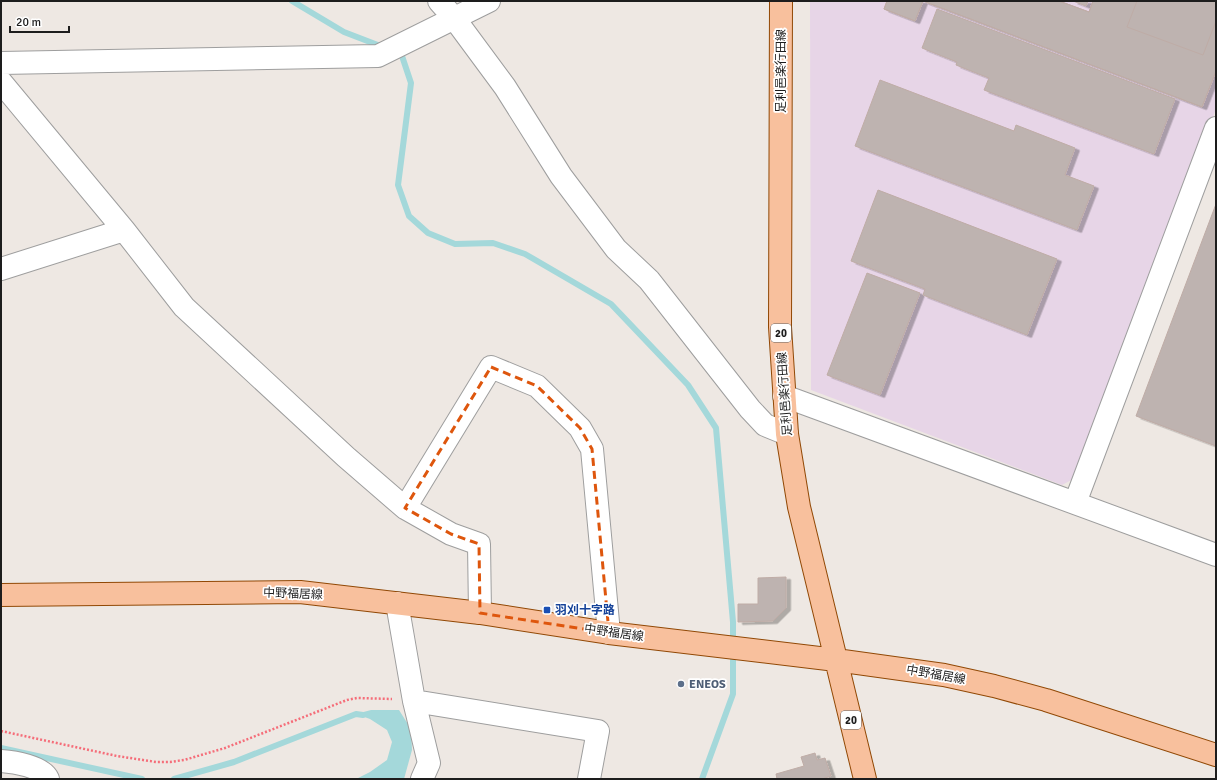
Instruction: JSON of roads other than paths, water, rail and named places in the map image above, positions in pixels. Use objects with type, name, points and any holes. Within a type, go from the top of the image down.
[{"type":"main road","name":"足利邑楽行田線","points":[[781,1],[780,326],[787,434],[799,507],[865,779]]},
{"type":"main road","name":"中野福居線","points":[[1,596],[300,592],[480,612],[609,634],[836,660],[944,675],[994,686],[1046,700],[1216,755]]},
{"type":"street","points":[[439,1],[454,18],[505,87],[561,176],[616,249],[649,280],[750,410],[765,425],[787,434]]},
{"type":"street","points":[[1,63],[378,56],[489,1]]},
{"type":"street","points":[[1,82],[124,230],[184,307],[346,457],[405,508],[451,534],[479,544],[480,612]]},
{"type":"street","points":[[1075,503],[1216,128]]},
{"type":"street","points":[[1,269],[124,230]]},
{"type":"street","points":[[405,508],[491,367],[537,386],[580,428],[592,449],[609,634]]},
{"type":"street","points":[[784,396],[1216,555]]},
{"type":"street","points":[[397,603],[414,701],[428,764],[422,779]]},
{"type":"street","points":[[414,701],[598,731],[589,779]]},
{"type":"street","points":[[1,761],[35,769],[44,773],[48,779]]},
{"type":"water","points":[[371,710],[399,710],[411,729],[412,750],[404,779],[356,779],[370,772],[387,760],[392,742],[387,730],[370,719],[356,714]]},
{"type":"waterway","points":[[292,1],[344,32],[383,47]]},
{"type":"waterway","points":[[395,53],[402,56],[411,83],[398,185],[409,216],[428,233],[455,244],[493,243],[525,254],[611,304],[688,385],[716,428],[733,622],[733,694],[702,779]]},
{"type":"waterway","points":[[174,779],[234,762],[356,714],[363,715]]},
{"type":"waterway","points":[[1,748],[142,779]]},
{"type":"place","name":"羽刈十字路","points":[[547,610]]},
{"type":"place","name":"ENEOS","points":[[681,684]]}]
